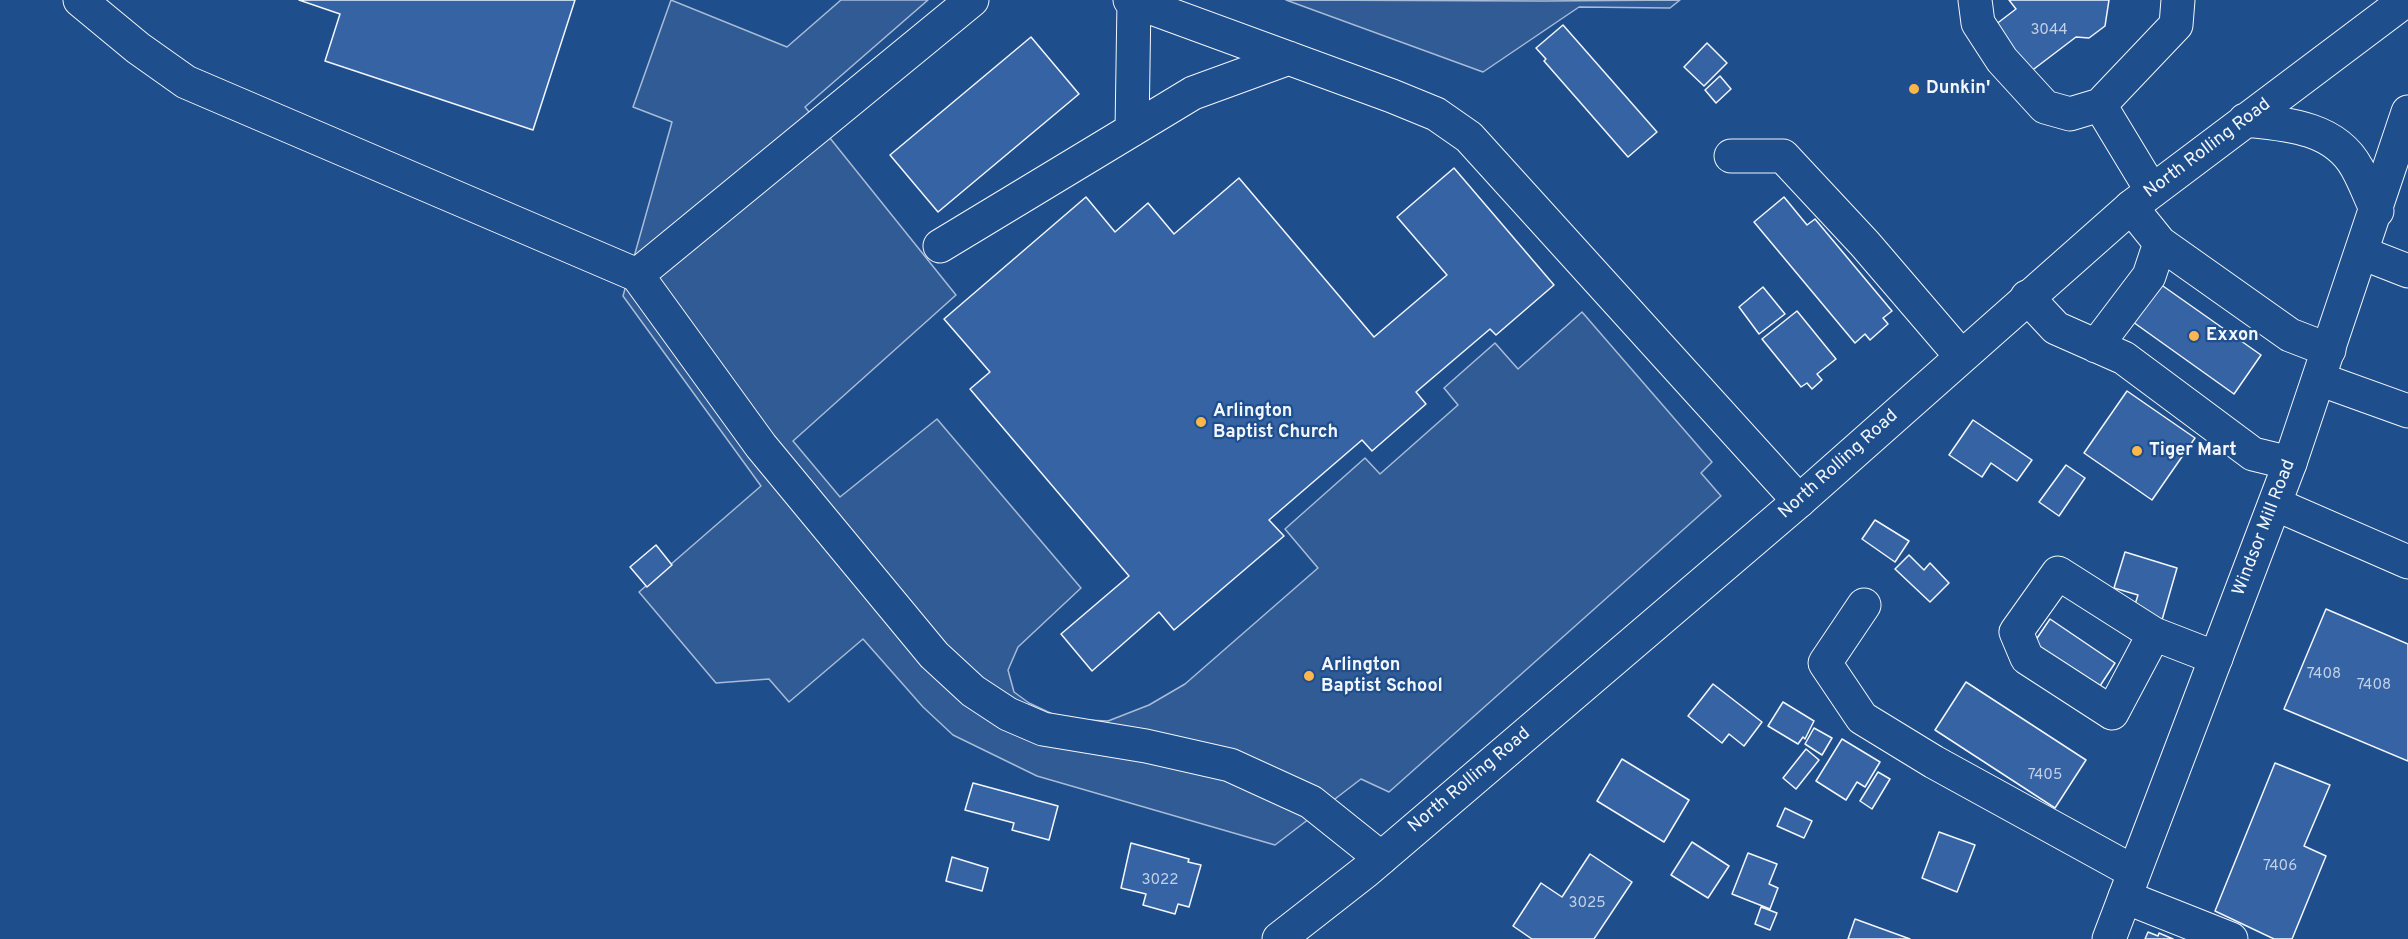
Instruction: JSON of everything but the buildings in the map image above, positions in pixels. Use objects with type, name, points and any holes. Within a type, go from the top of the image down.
[{"type":"main road","points":[[80,0],[138,48],[186,82],[637,275],[762,446],[934,655],[973,691],[1008,714],[1043,729],[1146,746],[1230,765],[1311,802],[1381,858]]},
{"type":"main road","points":[[637,275],[972,0]]},
{"type":"main road","points":[[1975,0],[1978,23],[2002,60],[2045,107],[2070,114],[2100,105],[2176,25],[2178,0]]},
{"type":"main road","name":"North Rolling Road","points":[[1279,939],[1381,858],[1798,501],[2027,297],[2142,199],[2406,0]]},
{"type":"main road","points":[[1132,130],[1132,1],[1436,114],[1469,137],[1798,501]]},
{"type":"main road","points":[[940,246],[1193,93],[1289,58]]},
{"type":"main road","points":[[2100,105],[2160,243],[2290,335],[2324,364],[2408,411]]},
{"type":"main road","name":"Windsor Mill Road","points":[[2109,939],[2290,463],[2408,111]]},
{"type":"main road","points":[[2246,120],[2300,126],[2333,141],[2356,166],[2376,211]]},
{"type":"main road","points":[[1731,156],[1783,156],[1865,244],[1960,356]]},
{"type":"main road","points":[[2096,346],[2149,276],[2160,243]]},
{"type":"main road","points":[[2362,253],[2408,271]]},
{"type":"main road","points":[[2027,297],[2056,328],[2124,358],[2253,454],[2290,463]]},
{"type":"main road","points":[[2275,504],[2408,562]]},
{"type":"main road","points":[[1864,605],[1825,663],[1862,718],[2129,884],[2231,939]]},
{"type":"main road","points":[[2154,634],[2216,658]]},
{"type":"shaded area","points":[[671,0],[787,47],[841,0],[928,0],[805,107],[956,295],[793,441],[840,497],[937,419],[1081,588],[1018,647],[1008,670],[1014,692],[1029,703],[1063,719],[1108,721],[1149,705],[1185,684],[1318,568],[1285,529],[1365,458],[1380,474],[1458,405],[1444,388],[1495,343],[1518,369],[1582,312],[1712,462],[1701,473],[1721,496],[1389,792],[1361,779],[1275,845],[1037,776],[953,735],[923,707],[863,639],[789,702],[769,679],[716,683],[639,592],[761,486],[623,296],[672,122],[633,107]]},
{"type":"shaded area","points":[[1286,0],[1680,0],[1670,8],[1579,7],[1483,72]]},
{"type":"place","name":"Dunkin'","points":[[1914,89]]},
{"type":"place","name":"Exxon","points":[[2194,336]]},
{"type":"place","name":"Arlington Baptist Church","points":[[1201,422]]},
{"type":"place","name":"Tiger Mart","points":[[2137,451]]},
{"type":"place","name":"Arlington Baptist School","points":[[1309,676]]}]
